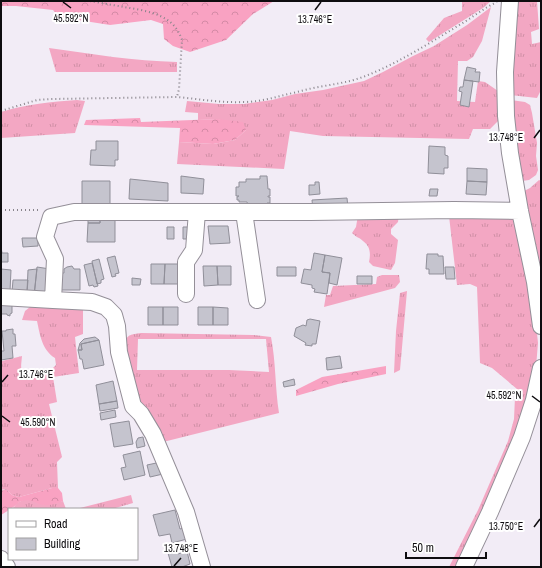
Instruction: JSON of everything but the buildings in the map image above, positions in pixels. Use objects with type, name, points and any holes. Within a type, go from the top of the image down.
[{"type":"street","points":[[510,1],[505,72],[506,116],[510,153],[520,211],[535,282],[541,326]]},
{"type":"street","points":[[53,300],[55,259],[45,237],[52,217],[74,212],[520,211]]},
{"type":"street","points":[[186,294],[186,262],[194,250],[197,212]]},
{"type":"street","points":[[244,212],[257,300]]},
{"type":"street","points":[[1,297],[92,302],[106,307],[114,315],[117,326],[118,352],[133,406],[141,414],[153,434],[186,512],[202,567]]},
{"type":"street","points":[[464,567],[490,512],[522,437],[534,400],[541,368]]},
{"type":"street","points":[[1,559],[7,567]]},
{"type":"path","points":[[90,1],[146,10],[159,15],[175,26],[180,33],[182,40],[179,89],[177,97]]},
{"type":"path","points":[[1,111],[37,100],[177,97],[229,102],[258,102],[365,77],[428,44],[465,22],[489,5],[500,1]]},
{"type":"path","points":[[1,210],[42,210]]},
{"type":"green space","points":[[1,1],[274,1],[253,14],[226,40],[190,52],[173,46],[164,39],[163,24],[151,20],[110,25],[59,17],[53,10],[1,6]]},
{"type":"green space","points":[[462,1],[491,1],[483,8],[429,42],[426,39],[444,18],[462,11]]},
{"type":"green space","points":[[513,1],[537,1],[539,29],[531,32],[532,44],[541,42],[541,90],[537,98],[510,95]]},
{"type":"green space","points":[[491,7],[482,41],[473,57],[467,61],[458,61],[457,101],[475,102],[478,81],[485,82],[498,91],[499,120],[490,129],[473,129],[469,139],[323,136],[290,131],[284,169],[177,164],[179,142],[213,144],[235,140],[246,130],[218,119],[198,120],[198,113],[185,112],[187,101],[219,104],[244,104],[272,100],[295,94],[323,90],[364,81],[434,46],[467,25]]},
{"type":"green space","points":[[49,48],[129,59],[177,62],[177,72],[56,72]]},
{"type":"green space","points":[[77,100],[85,101],[75,133],[1,138],[1,112],[30,105]]},
{"type":"green space","points":[[511,100],[525,102],[530,105],[532,113],[537,143],[536,156],[538,170],[536,175],[529,180],[522,181],[513,131]]},
{"type":"green space","points":[[140,118],[141,122],[218,119],[243,122],[246,130],[235,140],[213,144],[179,142],[180,128],[84,125],[86,120]]},
{"type":"green space","points":[[539,180],[541,181],[541,283],[524,191]]},
{"type":"green space","points":[[399,214],[398,222],[391,229],[391,234],[398,240],[395,263],[391,270],[373,266],[369,262],[369,247],[352,233],[356,227],[358,215]]},
{"type":"green space","points":[[449,216],[514,218],[536,324],[538,343],[536,367],[521,422],[459,567],[449,567],[478,510],[508,441],[514,419],[517,389],[492,368],[480,363],[477,287],[470,284],[457,285]]},
{"type":"green space","points":[[382,275],[399,275],[400,282],[395,288],[324,307],[326,295],[330,295],[333,286],[376,284],[377,277]]},
{"type":"green space","points":[[407,291],[400,370],[394,373],[400,293]]},
{"type":"green space","points":[[35,303],[83,307],[83,334],[75,337],[79,373],[53,377],[57,402],[49,404],[62,457],[57,462],[58,488],[52,488],[19,497],[12,495],[6,489],[1,490],[1,360],[22,356],[21,369],[29,379],[48,373],[56,365],[55,358],[47,351],[42,342],[37,321],[22,320],[25,311]]},
{"type":"green space","points":[[141,333],[253,335],[271,337],[279,413],[163,442],[135,395],[124,344],[128,336]],"holes":[[[138,339],[266,339],[269,372],[229,370],[137,370]]]},
{"type":"green space","points":[[386,366],[386,374],[338,384],[296,396],[296,390],[322,377]]},
{"type":"green space","points":[[52,488],[58,488],[62,493],[63,501],[46,505],[25,500],[11,508],[8,508],[8,511],[1,515],[1,491],[6,489],[12,495],[19,497]]},
{"type":"green space","points":[[131,495],[133,503],[116,508],[80,508]]},
{"type":"green space","points":[[23,500],[32,500],[46,505],[63,501],[66,508],[12,508],[17,503]]}]
